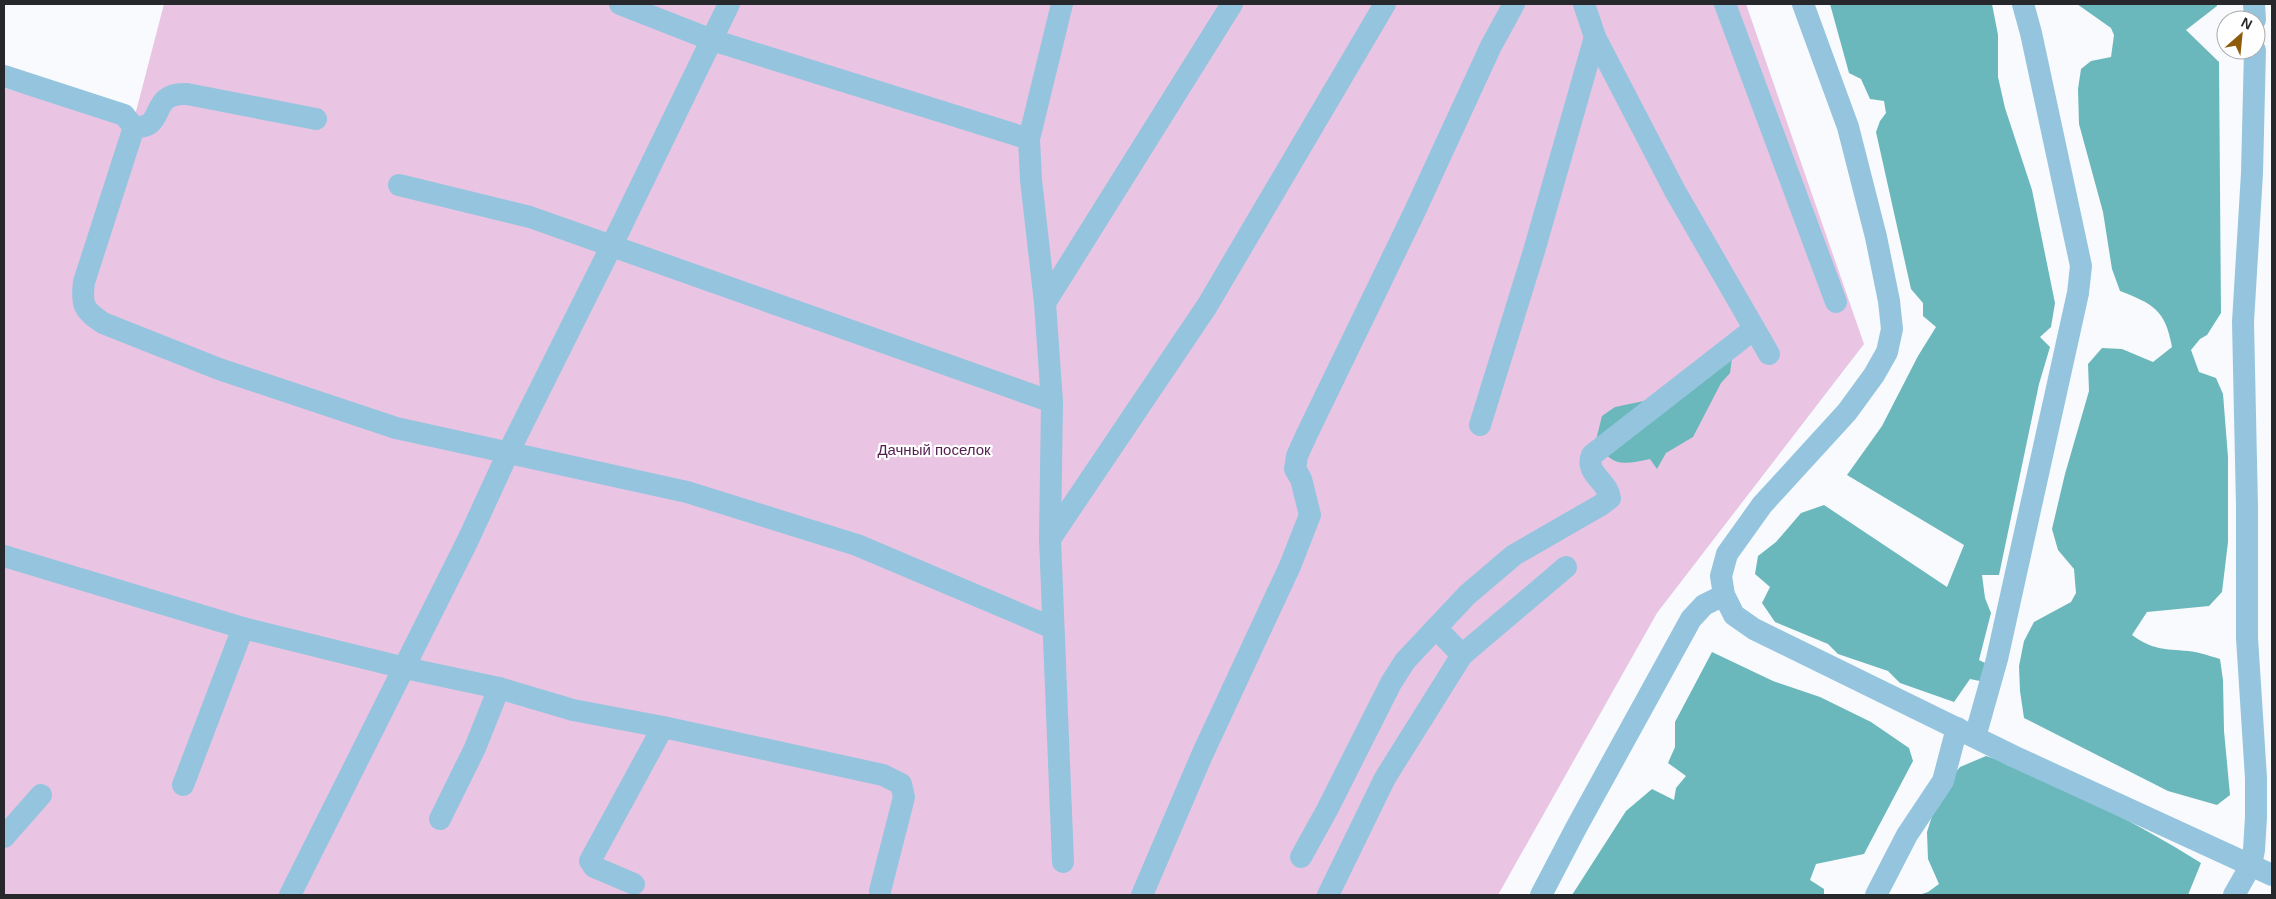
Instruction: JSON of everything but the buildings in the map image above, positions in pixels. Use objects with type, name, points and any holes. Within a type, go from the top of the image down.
[{"type":"street","points":[[620,4],[712,40],[1028,139]]},
{"type":"street","points":[[290,895],[405,668],[729,4]]},
{"type":"street","points":[[1062,4],[1028,139],[1045,303],[1052,402],[1050,539],[1062,862]]},
{"type":"street","points":[[1045,303],[1232,4]]},
{"type":"street","points":[[1050,539],[1207,306],[1386,4]]},
{"type":"street","points":[[1142,895],[1202,754],[1290,566],[1310,515],[1301,479],[1295,468],[1297,456],[1414,213],[1491,46],[1514,4]]},
{"type":"street","points":[[1584,4],[1595,37],[1675,191],[1769,354]]},
{"type":"street","points":[[1725,4],[1836,302]]},
{"type":"street","points":[[1803,4],[1848,127],[1890,300],[1892,329],[1886,352],[1874,375],[1847,412],[1762,505],[1727,554],[1720,576],[1724,595],[1734,615],[1754,629],[1966,733],[2272,875]]},
{"type":"street","points":[[1876,895],[1907,835],[1943,781],[1995,668],[2078,293],[2081,266],[2031,33],[2023,4]]},
{"type":"street","points":[[1480,425],[1534,251],[1595,37]]},
{"type":"street","points":[[2234,895],[2250,865],[2254,850],[2256,778],[2247,638],[2247,498],[2243,322],[2252,173],[2255,60]]},
{"type":"street","points":[[4,76],[124,115],[134,128]]},
{"type":"street","points":[[134,128],[144,128],[150,124],[163,101],[170,94],[176,93],[316,119]]},
{"type":"street","points":[[134,128],[84,282],[81,300],[88,312],[103,323],[219,368],[396,428],[687,492],[847,542],[1052,628]]},
{"type":"street","points":[[399,185],[530,217],[1052,402]]},
{"type":"street","points":[[1300,857],[1327,810],[1391,683],[1406,661],[1467,595],[1514,555],[1602,505],[1610,498],[1609,490],[1591,469],[1592,455],[1754,329]]},
{"type":"street","points":[[4,556],[244,628],[405,668],[499,688],[573,710],[663,727],[883,775],[901,784],[904,797],[880,891]]},
{"type":"street","points":[[1328,895],[1385,778],[1462,655],[1566,567]]},
{"type":"street","points":[[1541,895],[1690,619],[1704,605],[1724,595]]},
{"type":"street","points":[[183,785],[244,628]]},
{"type":"street","points":[[1436,628],[1462,655]]},
{"type":"street","points":[[440,819],[475,748],[499,688]]},
{"type":"street","points":[[634,884],[594,867],[590,861],[663,727]]},
{"type":"street","points":[[4,838],[40,795]]},
{"type":"green space","name":"Дачный поселок","points":[[164,4],[1746,4],[1864,344],[1657,613],[1498,895],[4,895],[4,88],[133,123]]},
{"type":"water","points":[[1830,4],[1992,4],[1998,35],[1998,77],[2005,108],[2032,190],[2055,303],[2051,327],[2040,337],[2050,347],[2039,384],[1999,575],[1982,575],[1985,598],[1991,613],[1979,660],[1993,667],[1985,682],[1970,679],[1954,702],[1900,683],[1888,671],[1838,654],[1828,644],[1775,622],[1762,603],[1770,587],[1755,574],[1758,556],[1776,542],[1801,513],[1824,505],[1947,587],[1964,545],[1847,475],[1882,426],[1918,356],[1936,327],[1923,316],[1923,303],[1911,289],[1876,132],[1880,121],[1886,113],[1884,101],[1870,99],[1861,79],[1849,73]]},
{"type":"water","points":[[2077,4],[2217,4],[2217,6],[2186,30],[2219,62],[2221,313],[2207,335],[2200,339],[2191,350],[2199,372],[2216,378],[2223,394],[2228,457],[2228,542],[2222,592],[2209,606],[2147,612],[2132,635],[2146,644],[2159,648],[2196,652],[2220,659],[2230,795],[2217,805],[2168,791],[2024,718],[2020,691],[2019,666],[2024,641],[2034,622],[2071,602],[2076,593],[2074,569],[2058,550],[2052,529],[2065,474],[2089,391],[2088,364],[2102,348],[2122,349],[2153,362],[2172,347],[2166,324],[2156,310],[2149,304],[2120,291],[2112,269],[2103,212],[2079,124],[2078,89],[2081,69],[2091,61],[2111,57],[2114,35],[2111,28]]},
{"type":"water","points":[[1733,351],[1730,373],[1721,383],[1693,437],[1666,453],[1657,469],[1650,459],[1625,463],[1618,462],[1601,449],[1596,440],[1602,416],[1615,407],[1644,401]]},
{"type":"water","points":[[1712,652],[1773,681],[1820,697],[1871,722],[1909,748],[1913,761],[1864,854],[1816,864],[1810,880],[1824,889],[1824,895],[1572,895],[1626,811],[1652,789],[1674,800],[1676,788],[1686,776],[1668,763],[1675,747],[1675,722]]},
{"type":"water","points":[[1986,756],[2024,769],[2060,786],[2114,813],[2201,863],[2188,895],[1919,895],[1928,892],[1939,884],[1928,859],[1927,832],[1940,791],[1960,767]]}]
